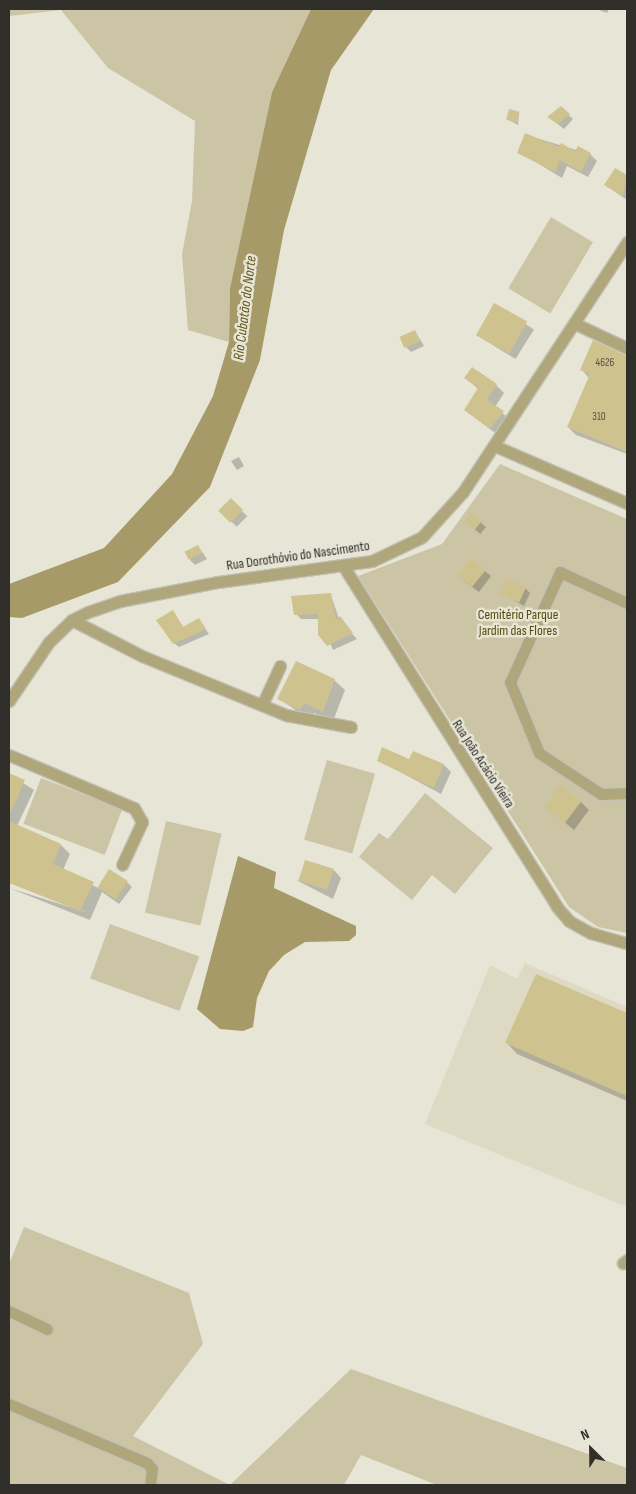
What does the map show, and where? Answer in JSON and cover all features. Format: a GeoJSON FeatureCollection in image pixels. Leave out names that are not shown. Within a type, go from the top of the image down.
{"type":"FeatureCollection","features":[{"type":"Feature","properties":{"kind":"street","name":"Rua Dorothóvio do Nascimento"},"geometry":{"type":"LineString","coordinates":[[9,701],[50,642],[72,620],[120,600],[218,582],[344,567],[386,557],[422,537],[453,506],[495,446],[576,324],[627,242]]}},
{"type":"Feature","properties":{"kind":"street"},"geometry":{"type":"LineString","coordinates":[[576,324],[627,348]]}},
{"type":"Feature","properties":{"kind":"street"},"geometry":{"type":"LineString","coordinates":[[495,446],[627,503]]}},
{"type":"Feature","properties":{"kind":"street","name":"Rua João Acácio Vieira"},"geometry":{"type":"LineString","coordinates":[[344,567],[557,907],[569,921],[591,933],[627,943]]}},
{"type":"Feature","properties":{"kind":"street"},"geometry":{"type":"LineString","coordinates":[[627,603],[560,572],[510,682],[538,753],[601,794],[627,793]]}},
{"type":"Feature","properties":{"kind":"street"},"geometry":{"type":"LineString","coordinates":[[72,620],[142,656],[262,706],[319,725],[351,728]]}},
{"type":"Feature","properties":{"kind":"street"},"geometry":{"type":"LineString","coordinates":[[262,706],[280,666]]}},
{"type":"Feature","properties":{"kind":"street"},"geometry":{"type":"LineString","coordinates":[[9,755],[134,808],[142,822],[122,865]]}},
{"type":"Feature","properties":{"kind":"street"},"geometry":{"type":"LineString","coordinates":[[9,1311],[47,1329]]}},
{"type":"Feature","properties":{"kind":"street"},"geometry":{"type":"LineString","coordinates":[[9,1404],[147,1463],[152,1469],[150,1485]]}},
{"type":"Feature","properties":{"kind":"shaded area"},"geometry":{"type":"Polygon","coordinates":[[[525,963],[627,1007],[627,1207],[425,1124],[490,965],[517,979],[525,963]]]}},
{"type":"Feature","properties":{"kind":"green space"},"geometry":{"type":"Polygon","coordinates":[[[9,9],[311,9],[272,92],[230,288],[229,342],[188,330],[182,254],[192,201],[195,121],[108,68],[61,10],[9,16],[9,9]]]}},
{"type":"Feature","properties":{"kind":"green space"},"geometry":{"type":"Polygon","coordinates":[[[551,217],[593,242],[550,313],[508,288],[551,217]]]}},
{"type":"Feature","properties":{"kind":"green space","name":"Cemitério Parque Jardim das Flores"},"geometry":{"type":"Polygon","coordinates":[[[500,464],[627,519],[627,933],[598,927],[569,907],[358,576],[442,544],[500,464]]]}},
{"type":"Feature","properties":{"kind":"green space"},"geometry":{"type":"Polygon","coordinates":[[[327,760],[375,774],[352,854],[304,840],[327,760]]]}},
{"type":"Feature","properties":{"kind":"green space"},"geometry":{"type":"Polygon","coordinates":[[[41,778],[122,809],[105,855],[23,824],[41,778]]]}},
{"type":"Feature","properties":{"kind":"green space"},"geometry":{"type":"Polygon","coordinates":[[[425,793],[493,848],[455,894],[432,875],[412,900],[359,857],[379,833],[388,839],[425,793]]]}},
{"type":"Feature","properties":{"kind":"green space"},"geometry":{"type":"Polygon","coordinates":[[[166,821],[222,834],[200,925],[145,913],[166,821]]]}},
{"type":"Feature","properties":{"kind":"green space"},"geometry":{"type":"Polygon","coordinates":[[[110,924],[199,956],[179,1011],[90,979],[110,924]]]}},
{"type":"Feature","properties":{"kind":"green space"},"geometry":{"type":"Polygon","coordinates":[[[24,1227],[189,1293],[203,1344],[133,1436],[230,1485],[9,1485],[9,1264],[24,1227]]]}},
{"type":"Feature","properties":{"kind":"green space"},"geometry":{"type":"Polygon","coordinates":[[[351,1369],[627,1468],[627,1485],[437,1485],[361,1455],[344,1485],[230,1485],[351,1369]]]}},
{"type":"Feature","properties":{"kind":"water","name":"Rio Cubatão do Norte"},"geometry":{"type":"Polygon","coordinates":[[[311,9],[374,9],[331,70],[284,230],[260,360],[210,487],[118,582],[22,618],[9,617],[9,584],[104,548],[172,474],[213,396],[229,342],[230,288],[272,92],[311,9]]]}},
{"type":"Feature","properties":{"kind":"water"},"geometry":{"type":"Polygon","coordinates":[[[238,856],[276,872],[274,888],[356,926],[356,935],[349,941],[305,942],[284,955],[269,971],[257,998],[253,1027],[243,1031],[220,1029],[197,1009],[238,856]]]}},
{"type":"Feature","properties":{"kind":"building"},"geometry":{"type":"Polygon","coordinates":[[[561,106],[570,114],[558,124],[547,117],[561,106]]]}},
{"type":"Feature","properties":{"kind":"building"},"geometry":{"type":"Polygon","coordinates":[[[509,109],[520,112],[517,122],[506,120],[509,109]]]}},
{"type":"Feature","properties":{"kind":"building"},"geometry":{"type":"Polygon","coordinates":[[[525,133],[559,147],[561,143],[575,151],[578,146],[591,153],[581,172],[560,160],[555,172],[517,153],[525,133]]]}},
{"type":"Feature","properties":{"kind":"building"},"geometry":{"type":"Polygon","coordinates":[[[615,168],[627,175],[623,196],[604,185],[615,168]]]}},
{"type":"Feature","properties":{"kind":"building"},"geometry":{"type":"Polygon","coordinates":[[[494,303],[527,321],[509,354],[476,335],[494,303]]]}},
{"type":"Feature","properties":{"kind":"building"},"geometry":{"type":"Polygon","coordinates":[[[415,330],[420,341],[404,348],[399,337],[415,330]]]}},
{"type":"Feature","properties":{"kind":"building"},"geometry":{"type":"Polygon","coordinates":[[[593,340],[627,356],[627,452],[567,427],[590,374],[580,370],[593,340]]]}},
{"type":"Feature","properties":{"kind":"building"},"geometry":{"type":"Polygon","coordinates":[[[472,367],[497,384],[487,400],[504,411],[490,429],[464,410],[478,388],[464,378],[472,367]]]}},
{"type":"Feature","properties":{"kind":"building"},"geometry":{"type":"Polygon","coordinates":[[[231,498],[243,510],[230,523],[218,511],[231,498]]]}},
{"type":"Feature","properties":{"kind":"building"},"geometry":{"type":"Polygon","coordinates":[[[471,512],[482,521],[474,530],[463,521],[471,512]]]}},
{"type":"Feature","properties":{"kind":"building"},"geometry":{"type":"Polygon","coordinates":[[[198,545],[202,553],[189,560],[185,552],[198,545]]]}},
{"type":"Feature","properties":{"kind":"building"},"geometry":{"type":"Polygon","coordinates":[[[471,558],[486,570],[472,587],[457,575],[471,558]]]}},
{"type":"Feature","properties":{"kind":"building"},"geometry":{"type":"Polygon","coordinates":[[[506,578],[526,587],[519,602],[499,594],[506,578]]]}},
{"type":"Feature","properties":{"kind":"building"},"geometry":{"type":"Polygon","coordinates":[[[331,593],[336,620],[340,616],[353,633],[327,646],[318,635],[318,614],[294,615],[291,596],[331,593]]]}},
{"type":"Feature","properties":{"kind":"building"},"geometry":{"type":"Polygon","coordinates":[[[173,610],[183,627],[199,618],[206,629],[173,644],[156,620],[173,610]]]}},
{"type":"Feature","properties":{"kind":"building"},"geometry":{"type":"Polygon","coordinates":[[[296,661],[335,679],[323,712],[304,703],[300,710],[277,699],[296,661]]]}},
{"type":"Feature","properties":{"kind":"building"},"geometry":{"type":"Polygon","coordinates":[[[382,747],[409,759],[413,751],[444,764],[434,788],[377,761],[382,747]]]}},
{"type":"Feature","properties":{"kind":"building"},"geometry":{"type":"Polygon","coordinates":[[[9,773],[25,780],[9,816],[9,773]]]}},
{"type":"Feature","properties":{"kind":"building"},"geometry":{"type":"Polygon","coordinates":[[[561,785],[582,801],[565,823],[544,807],[561,785]]]}},
{"type":"Feature","properties":{"kind":"building"},"geometry":{"type":"Polygon","coordinates":[[[9,821],[61,844],[53,864],[94,882],[80,911],[9,883],[9,821]]]}},
{"type":"Feature","properties":{"kind":"building"},"geometry":{"type":"Polygon","coordinates":[[[305,860],[334,869],[327,890],[299,881],[305,860]]]}},
{"type":"Feature","properties":{"kind":"building"},"geometry":{"type":"Polygon","coordinates":[[[109,869],[128,881],[116,899],[97,888],[109,869]]]}},
{"type":"Feature","properties":{"kind":"building"},"geometry":{"type":"Polygon","coordinates":[[[536,974],[627,1013],[627,1096],[505,1043],[536,974]]]}}]}
